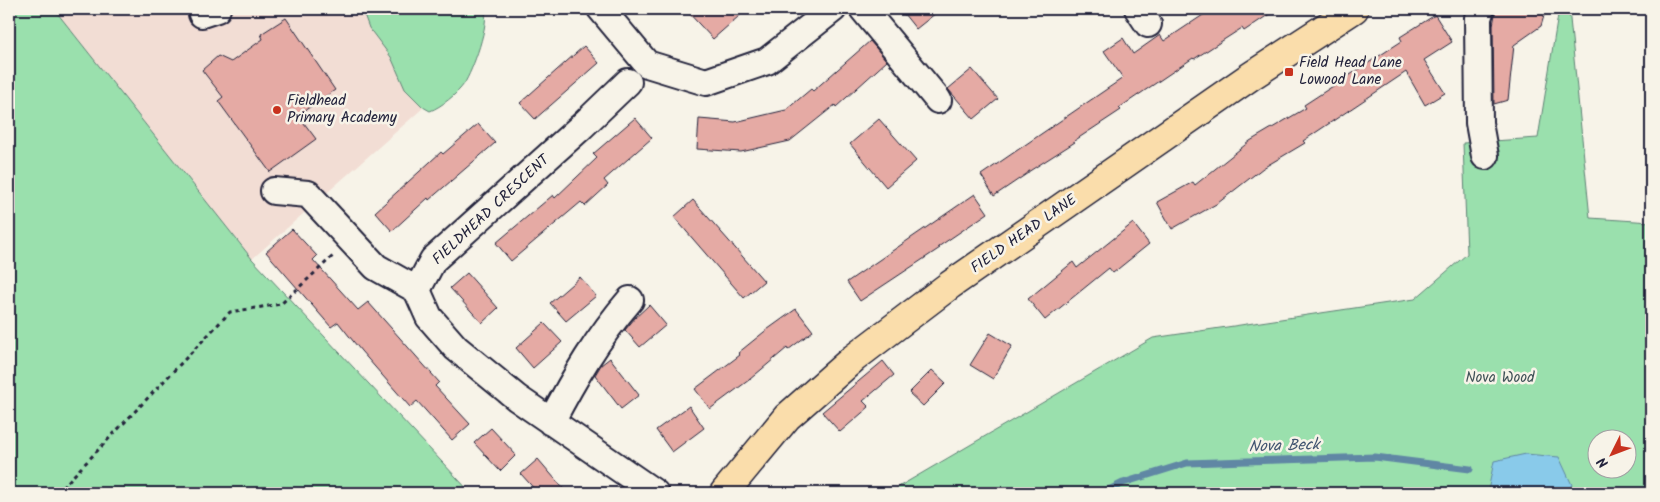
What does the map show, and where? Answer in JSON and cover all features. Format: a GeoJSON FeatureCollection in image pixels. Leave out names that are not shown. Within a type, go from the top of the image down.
{"type":"FeatureCollection","features":[{"type":"Feature","properties":{"kind":"main road","name":"FIELD HEAD LANE"},"geometry":{"type":"LineString","coordinates":[[724,493],[787,416],[854,358],[950,285],[1251,76],[1354,9]]}},
{"type":"Feature","properties":{"kind":"street"},"geometry":{"type":"LineString","coordinates":[[601,9],[646,64],[706,82],[767,61],[833,9]]}},
{"type":"Feature","properties":{"kind":"street"},"geometry":{"type":"LineString","coordinates":[[862,9],[938,100]]}},
{"type":"Feature","properties":{"kind":"street"},"geometry":{"type":"LineString","coordinates":[[1481,9],[1478,18],[1479,123],[1484,156]]}},
{"type":"Feature","properties":{"kind":"street","name":"FIELDHEAD CRESCENT"},"geometry":{"type":"LineString","coordinates":[[417,290],[433,260],[574,134],[628,82]]}},
{"type":"Feature","properties":{"kind":"street"},"geometry":{"type":"LineString","coordinates":[[274,190],[308,194],[376,267],[417,290],[429,317],[456,348],[517,398],[655,493]]}},
{"type":"Feature","properties":{"kind":"street"},"geometry":{"type":"LineString","coordinates":[[551,422],[582,365],[611,322],[630,300]]}},
{"type":"Feature","properties":{"kind":"path"},"geometry":{"type":"LineString","coordinates":[[58,493],[230,312],[281,304],[350,240]]}},
{"type":"Feature","properties":{"kind":"shaded area","name":"Fieldhead Primary Academy"},"geometry":{"type":"Polygon","coordinates":[[[54,9],[397,9],[449,85],[252,259],[54,9]]]}},
{"type":"Feature","properties":{"kind":"green space"},"geometry":{"type":"Polygon","coordinates":[[[9,9],[54,9],[252,259],[471,493],[9,493],[9,9]]]}},
{"type":"Feature","properties":{"kind":"green space"},"geometry":{"type":"Polygon","coordinates":[[[362,9],[484,9],[485,24],[483,35],[476,58],[464,84],[449,100],[434,109],[430,111],[423,107],[405,89],[391,57],[369,28],[362,9]]]}},
{"type":"Feature","properties":{"kind":"green space","name":"Nova Wood"},"geometry":{"type":"Polygon","coordinates":[[[1559,9],[1569,9],[1590,218],[1651,222],[1651,493],[893,493],[900,486],[1153,338],[1415,299],[1467,254],[1463,143],[1538,138],[1559,9]]]}},
{"type":"Feature","properties":{"kind":"water"},"geometry":{"type":"Polygon","coordinates":[[[1526,454],[1559,457],[1572,485],[1564,493],[1495,493],[1488,491],[1494,461],[1526,454]]]}},
{"type":"Feature","properties":{"kind":"building"},"geometry":{"type":"Polygon","coordinates":[[[685,9],[747,9],[713,39],[685,9]]]}},
{"type":"Feature","properties":{"kind":"building"},"geometry":{"type":"Polygon","coordinates":[[[900,9],[941,9],[916,29],[900,9]]]}},
{"type":"Feature","properties":{"kind":"building"},"geometry":{"type":"Polygon","coordinates":[[[1212,9],[1277,9],[1244,31],[1242,28],[1193,58],[1119,108],[1121,110],[1075,142],[994,196],[981,175],[1123,78],[1104,51],[1123,38],[1133,54],[1160,35],[1164,41],[1212,9]]]}},
{"type":"Feature","properties":{"kind":"building"},"geometry":{"type":"Polygon","coordinates":[[[1496,9],[1546,9],[1541,26],[1514,45],[1508,100],[1494,104],[1493,25],[1496,9]]]}},
{"type":"Feature","properties":{"kind":"building"},"geometry":{"type":"Polygon","coordinates":[[[1435,15],[1452,42],[1424,60],[1445,93],[1425,105],[1406,72],[1303,141],[1305,143],[1263,168],[1218,203],[1172,229],[1157,202],[1193,182],[1195,185],[1250,141],[1306,108],[1304,105],[1402,41],[1400,37],[1435,15]]]}},
{"type":"Feature","properties":{"kind":"building"},"geometry":{"type":"Polygon","coordinates":[[[286,18],[335,90],[298,115],[316,139],[270,172],[218,101],[223,97],[202,70],[218,56],[231,62],[263,39],[261,34],[286,18]]]}},
{"type":"Feature","properties":{"kind":"building"},"geometry":{"type":"Polygon","coordinates":[[[870,41],[887,61],[836,107],[835,105],[790,141],[741,152],[697,149],[699,119],[735,122],[786,110],[811,89],[813,91],[870,41]]]}},
{"type":"Feature","properties":{"kind":"building"},"geometry":{"type":"Polygon","coordinates":[[[584,46],[599,63],[535,119],[520,103],[584,46]]]}},
{"type":"Feature","properties":{"kind":"building"},"geometry":{"type":"Polygon","coordinates":[[[972,69],[998,99],[974,119],[948,89],[972,69]]]}},
{"type":"Feature","properties":{"kind":"building"},"geometry":{"type":"Polygon","coordinates":[[[635,118],[652,138],[604,180],[608,185],[585,206],[581,202],[511,261],[496,243],[553,195],[555,198],[597,158],[593,154],[635,118]]]}},
{"type":"Feature","properties":{"kind":"building"},"geometry":{"type":"Polygon","coordinates":[[[879,119],[916,161],[886,187],[850,144],[879,119]]]}},
{"type":"Feature","properties":{"kind":"building"},"geometry":{"type":"Polygon","coordinates":[[[478,124],[495,143],[429,200],[428,198],[392,231],[375,212],[441,152],[443,154],[478,124]]]}},
{"type":"Feature","properties":{"kind":"building"},"geometry":{"type":"Polygon","coordinates":[[[975,194],[988,213],[938,247],[940,248],[860,301],[847,282],[975,194]]]}},
{"type":"Feature","properties":{"kind":"building"},"geometry":{"type":"Polygon","coordinates":[[[693,200],[764,281],[744,298],[674,217],[693,200]]]}},
{"type":"Feature","properties":{"kind":"building"},"geometry":{"type":"Polygon","coordinates":[[[1133,223],[1149,244],[1113,273],[1109,268],[1045,320],[1028,299],[1073,262],[1077,268],[1133,223]]]}},
{"type":"Feature","properties":{"kind":"building"},"geometry":{"type":"Polygon","coordinates":[[[292,229],[317,256],[313,260],[358,310],[368,302],[439,382],[435,386],[470,424],[452,440],[417,401],[410,407],[338,322],[331,327],[266,252],[292,229]]]}},
{"type":"Feature","properties":{"kind":"building"},"geometry":{"type":"Polygon","coordinates":[[[467,273],[498,308],[482,323],[450,288],[467,273]]]}},
{"type":"Feature","properties":{"kind":"building"},"geometry":{"type":"Polygon","coordinates":[[[580,277],[596,296],[566,321],[550,303],[580,277]]]}},
{"type":"Feature","properties":{"kind":"building"},"geometry":{"type":"Polygon","coordinates":[[[649,305],[666,325],[640,347],[625,330],[649,305]]]}},
{"type":"Feature","properties":{"kind":"building"},"geometry":{"type":"Polygon","coordinates":[[[796,309],[813,331],[788,350],[787,348],[710,409],[695,389],[740,355],[738,353],[764,332],[796,309]]]}},
{"type":"Feature","properties":{"kind":"building"},"geometry":{"type":"Polygon","coordinates":[[[544,323],[562,342],[533,368],[516,348],[544,323]]]}},
{"type":"Feature","properties":{"kind":"building"},"geometry":{"type":"Polygon","coordinates":[[[990,333],[1012,346],[993,379],[970,365],[990,333]]]}},
{"type":"Feature","properties":{"kind":"building"},"geometry":{"type":"Polygon","coordinates":[[[610,358],[639,395],[621,409],[595,375],[601,365],[610,358]]]}},
{"type":"Feature","properties":{"kind":"building"},"geometry":{"type":"Polygon","coordinates":[[[883,361],[894,375],[863,401],[869,407],[840,432],[822,412],[883,361]]]}},
{"type":"Feature","properties":{"kind":"building"},"geometry":{"type":"Polygon","coordinates":[[[932,370],[946,383],[923,406],[909,393],[932,370]]]}},
{"type":"Feature","properties":{"kind":"building"},"geometry":{"type":"Polygon","coordinates":[[[689,406],[704,428],[672,452],[656,430],[689,406]]]}},
{"type":"Feature","properties":{"kind":"building"},"geometry":{"type":"Polygon","coordinates":[[[491,428],[516,455],[500,471],[474,443],[491,428]]]}},
{"type":"Feature","properties":{"kind":"building"},"geometry":{"type":"Polygon","coordinates":[[[538,459],[567,493],[538,493],[521,474],[538,459]]]}},
{"type":"Feature","properties":{"kind":"waterway","name":"Nova Beck"},"geometry":{"type":"LineString","coordinates":[[1103,493],[1123,483],[1187,463],[1375,457],[1470,469]]}},
{"type":"Feature","properties":{"kind":"place","name":"Field Head Lane Lowood Lane"},"geometry":{"type":"Point","coordinates":[1289,72]}},
{"type":"Feature","properties":{"kind":"place","name":"Fieldhead Primary Academy"},"geometry":{"type":"Point","coordinates":[277,110]}}]}
